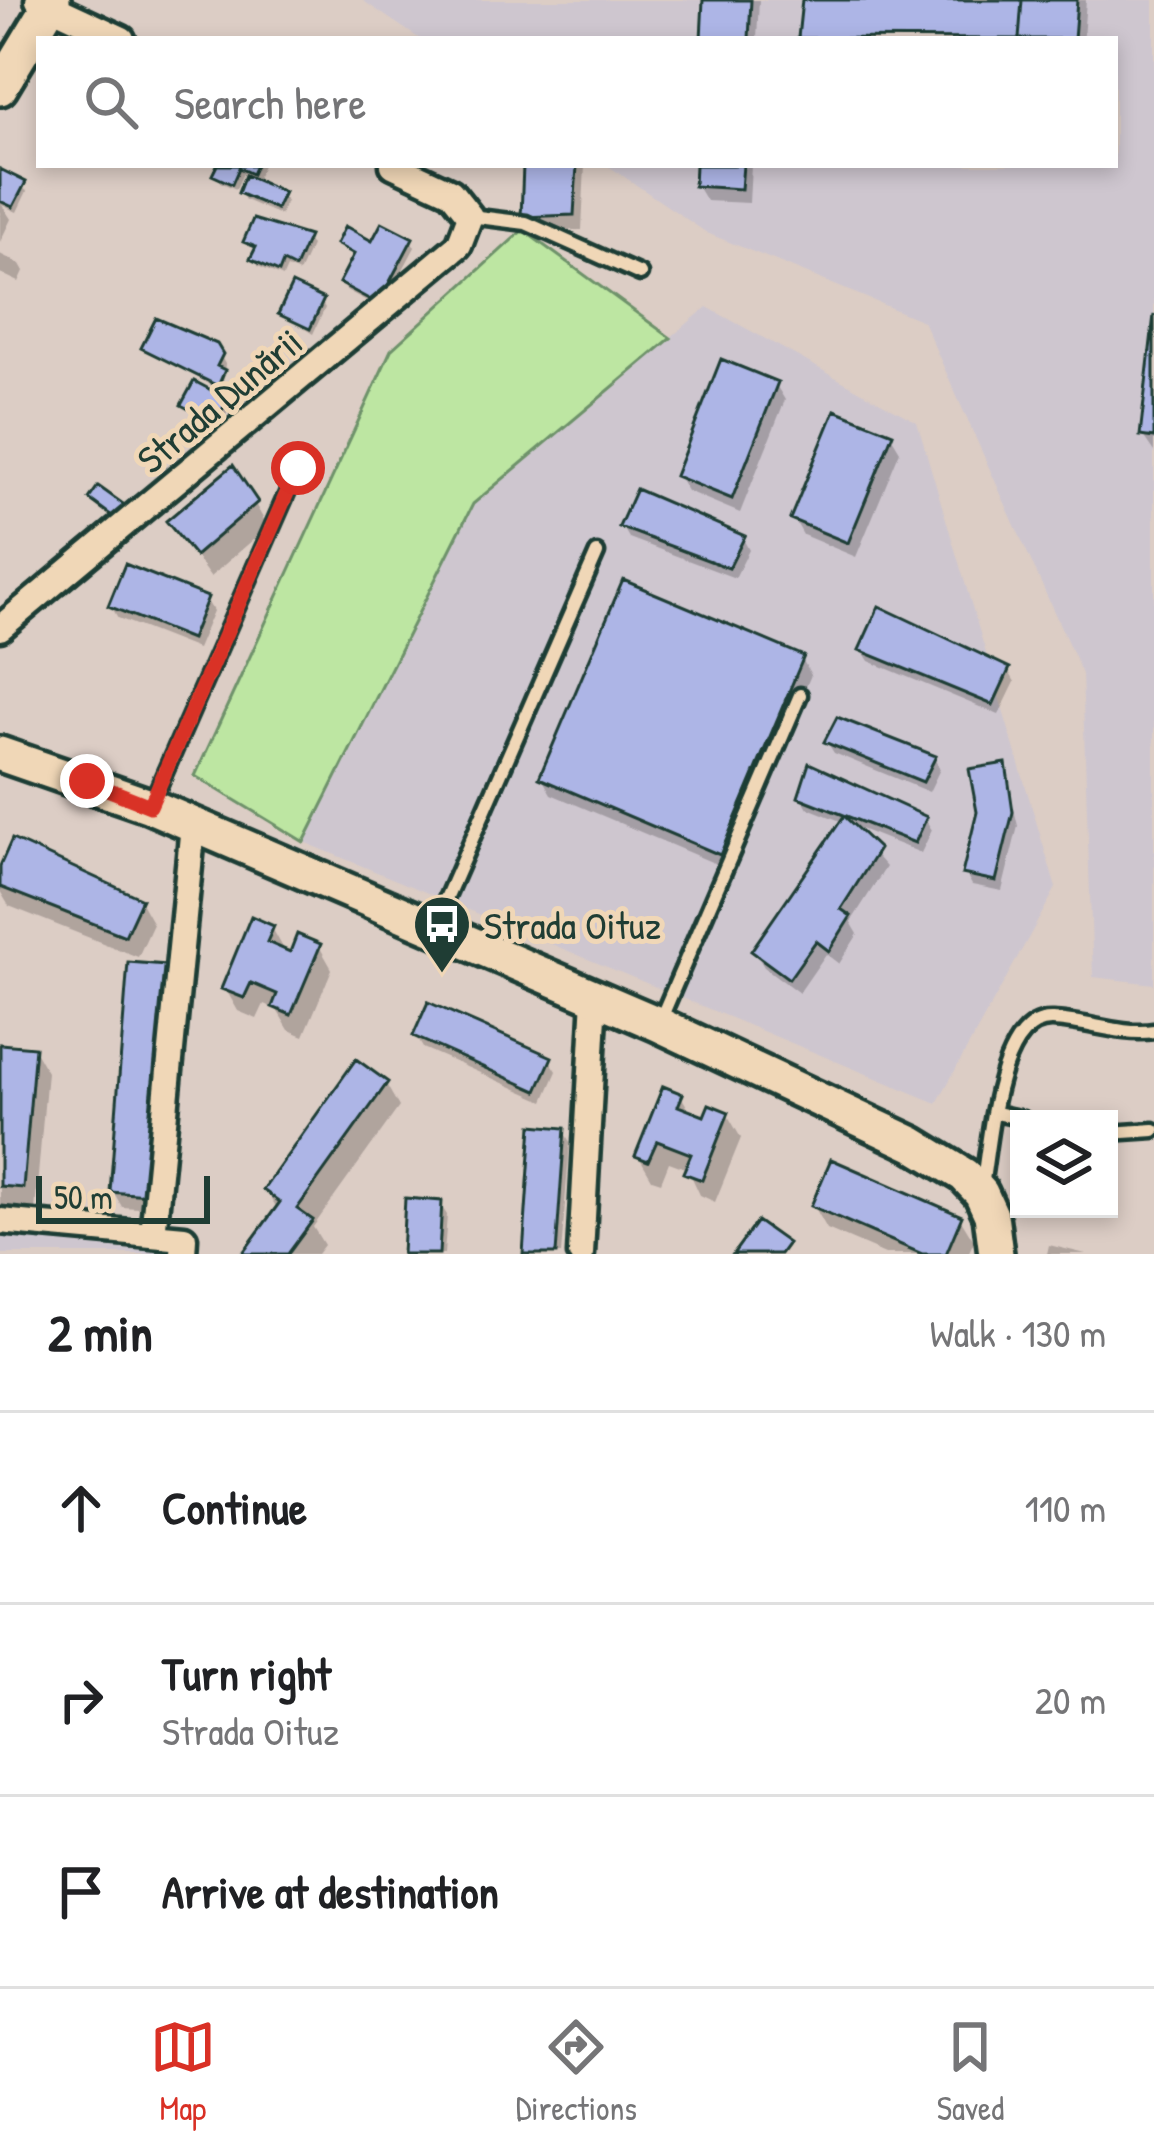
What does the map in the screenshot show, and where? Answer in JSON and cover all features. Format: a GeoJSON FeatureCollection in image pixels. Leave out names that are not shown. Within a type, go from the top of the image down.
{"type":"FeatureCollection","features":[{"type":"Feature","properties":{"kind":"street"},"geometry":{"type":"LineString","coordinates":[[0,88],[47,2],[116,36]]}},
{"type":"Feature","properties":{"kind":"street"},"geometry":{"type":"LineString","coordinates":[[399,168],[451,192],[470,216]]}},
{"type":"Feature","properties":{"kind":"street","name":"Strada Dunării"},"geometry":{"type":"LineString","coordinates":[[0,628],[447,258],[459,245],[470,216]]}},
{"type":"Feature","properties":{"kind":"street"},"geometry":{"type":"LineString","coordinates":[[0,754],[150,806],[658,1024],[927,1151],[981,1193],[991,1215],[996,1254]]}},
{"type":"Feature","properties":{"kind":"street"},"geometry":{"type":"LineString","coordinates":[[153,1234],[193,825]]}},
{"type":"Feature","properties":{"kind":"street"},"geometry":{"type":"LineString","coordinates":[[581,1254],[595,997]]}},
{"type":"Feature","properties":{"kind":"street"},"geometry":{"type":"LineString","coordinates":[[0,1221],[184,1238],[183,1254]]}},
{"type":"Feature","properties":{"kind":"lane"},"geometry":{"type":"LineString","coordinates":[[470,216],[526,223],[640,274]]}},
{"type":"Feature","properties":{"kind":"lane"},"geometry":{"type":"LineString","coordinates":[[150,806],[298,468]]}},
{"type":"Feature","properties":{"kind":"lane"},"geometry":{"type":"LineString","coordinates":[[433,928],[597,553]]}},
{"type":"Feature","properties":{"kind":"lane"},"geometry":{"type":"LineString","coordinates":[[658,1024],[800,695]]}},
{"type":"Feature","properties":{"kind":"lane"},"geometry":{"type":"LineString","coordinates":[[981,1193],[1008,1052],[1020,1030],[1047,1019],[1154,1031]]}},
{"type":"Feature","properties":{"kind":"lane"},"geometry":{"type":"LineString","coordinates":[[996,1113],[1010,1116]]}},
{"type":"Feature","properties":{"kind":"lane"},"geometry":{"type":"LineString","coordinates":[[1118,1132],[1154,1130]]}},
{"type":"Feature","properties":{"kind":"shaded area"},"geometry":{"type":"Polygon","coordinates":[[[362,0],[1154,0],[1154,984],[1093,977],[1082,674],[923,321],[707,233],[611,168],[1118,168],[1118,36],[416,36],[362,0]]]}},
{"type":"Feature","properties":{"kind":"shaded area"},"geometry":{"type":"Polygon","coordinates":[[[707,307],[917,422],[1056,888],[937,1103],[304,842],[473,504],[707,307]]]}},
{"type":"Feature","properties":{"kind":"shaded area"},"geometry":{"type":"Polygon","coordinates":[[[0,1229],[177,1246],[176,1254],[0,1254],[0,1229]]]}},
{"type":"Feature","properties":{"kind":"green space"},"geometry":{"type":"Polygon","coordinates":[[[523,230],[671,338],[473,504],[304,842],[195,776],[391,350],[523,230]]]}},
{"type":"Feature","properties":{"kind":"building"},"geometry":{"type":"Polygon","coordinates":[[[703,0],[751,0],[749,36],[701,36],[703,0]]]}},
{"type":"Feature","properties":{"kind":"building"},"geometry":{"type":"Polygon","coordinates":[[[802,0],[1022,0],[1019,36],[798,36],[802,0]]]}},
{"type":"Feature","properties":{"kind":"building"},"geometry":{"type":"Polygon","coordinates":[[[1022,0],[1077,0],[1074,36],[1019,36],[1022,0]]]}},
{"type":"Feature","properties":{"kind":"building"},"geometry":{"type":"Polygon","coordinates":[[[216,168],[239,168],[232,184],[212,175],[216,168]]]}},
{"type":"Feature","properties":{"kind":"building"},"geometry":{"type":"Polygon","coordinates":[[[523,168],[577,168],[574,215],[521,217],[523,168]]]}},
{"type":"Feature","properties":{"kind":"building"},"geometry":{"type":"Polygon","coordinates":[[[695,168],[743,168],[741,189],[694,186],[695,168]]]}},
{"type":"Feature","properties":{"kind":"building"},"geometry":{"type":"Polygon","coordinates":[[[0,169],[26,182],[13,207],[0,201],[0,169]]]}},
{"type":"Feature","properties":{"kind":"building"},"geometry":{"type":"Polygon","coordinates":[[[245,175],[284,192],[276,209],[238,193],[245,175]]]}},
{"type":"Feature","properties":{"kind":"building"},"geometry":{"type":"Polygon","coordinates":[[[253,219],[309,236],[295,268],[283,262],[279,272],[250,259],[256,247],[243,242],[253,219]]]}},
{"type":"Feature","properties":{"kind":"building"},"geometry":{"type":"Polygon","coordinates":[[[382,222],[413,238],[378,304],[339,283],[354,254],[336,244],[345,226],[372,241],[382,222]]]}},
{"type":"Feature","properties":{"kind":"building"},"geometry":{"type":"Polygon","coordinates":[[[292,284],[324,299],[310,329],[278,314],[292,284]]]}},
{"type":"Feature","properties":{"kind":"building"},"geometry":{"type":"Polygon","coordinates":[[[1154,315],[1154,438],[1140,436],[1154,315]]]}},
{"type":"Feature","properties":{"kind":"building"},"geometry":{"type":"Polygon","coordinates":[[[156,318],[217,344],[223,354],[217,366],[225,370],[218,386],[141,348],[156,318]]]}},
{"type":"Feature","properties":{"kind":"building"},"geometry":{"type":"Polygon","coordinates":[[[721,359],[778,382],[732,499],[675,476],[721,359]]]}},
{"type":"Feature","properties":{"kind":"building"},"geometry":{"type":"Polygon","coordinates":[[[194,381],[228,399],[215,423],[181,405],[194,381]]]}},
{"type":"Feature","properties":{"kind":"building"},"geometry":{"type":"Polygon","coordinates":[[[835,410],[893,433],[848,543],[790,519],[835,410]]]}},
{"type":"Feature","properties":{"kind":"building"},"geometry":{"type":"Polygon","coordinates":[[[233,465],[258,502],[195,556],[166,521],[233,465]]]}},
{"type":"Feature","properties":{"kind":"building"},"geometry":{"type":"Polygon","coordinates":[[[98,486],[126,506],[116,519],[89,499],[98,486]]]}},
{"type":"Feature","properties":{"kind":"building"},"geometry":{"type":"Polygon","coordinates":[[[636,489],[745,536],[729,568],[619,527],[636,489]]]}},
{"type":"Feature","properties":{"kind":"building"},"geometry":{"type":"Polygon","coordinates":[[[125,564],[208,597],[191,639],[108,606],[125,564]]]}},
{"type":"Feature","properties":{"kind":"building"},"geometry":{"type":"Polygon","coordinates":[[[623,580],[804,656],[720,855],[539,778],[623,580]]]}},
{"type":"Feature","properties":{"kind":"building"},"geometry":{"type":"Polygon","coordinates":[[[879,606],[1010,668],[993,705],[859,650],[879,606]]]}},
{"type":"Feature","properties":{"kind":"building"},"geometry":{"type":"Polygon","coordinates":[[[837,717],[936,756],[923,782],[824,742],[837,717]]]}},
{"type":"Feature","properties":{"kind":"building"},"geometry":{"type":"Polygon","coordinates":[[[809,763],[927,817],[915,843],[798,797],[809,763]]]}},
{"type":"Feature","properties":{"kind":"building"},"geometry":{"type":"Polygon","coordinates":[[[1006,763],[1013,812],[996,881],[962,874],[977,812],[969,769],[1006,763]]]}},
{"type":"Feature","properties":{"kind":"building"},"geometry":{"type":"Polygon","coordinates":[[[844,816],[879,849],[841,909],[851,916],[829,951],[816,941],[789,979],[751,951],[844,816]]]}},
{"type":"Feature","properties":{"kind":"building"},"geometry":{"type":"Polygon","coordinates":[[[12,839],[142,899],[125,936],[0,887],[0,866],[12,839]]]}},
{"type":"Feature","properties":{"kind":"building"},"geometry":{"type":"Polygon","coordinates":[[[251,916],[274,926],[267,942],[290,952],[297,934],[321,944],[291,1015],[272,1007],[277,994],[251,983],[244,998],[221,989],[251,916]]]}},
{"type":"Feature","properties":{"kind":"building"},"geometry":{"type":"Polygon","coordinates":[[[128,962],[166,965],[148,1195],[110,1192],[128,962]]]}},
{"type":"Feature","properties":{"kind":"building"},"geometry":{"type":"Polygon","coordinates":[[[428,1002],[552,1057],[537,1091],[413,1036],[428,1002]]]}},
{"type":"Feature","properties":{"kind":"building"},"geometry":{"type":"Polygon","coordinates":[[[0,1044],[35,1047],[23,1188],[0,1186],[0,1044]]]}},
{"type":"Feature","properties":{"kind":"building"},"geometry":{"type":"Polygon","coordinates":[[[356,1059],[388,1082],[297,1209],[313,1220],[288,1254],[242,1254],[280,1202],[263,1190],[356,1059]]]}},
{"type":"Feature","properties":{"kind":"building"},"geometry":{"type":"Polygon","coordinates":[[[663,1086],[683,1094],[678,1106],[704,1116],[709,1104],[729,1112],[702,1180],[683,1173],[691,1154],[657,1141],[648,1161],[635,1156],[663,1086]]]}},
{"type":"Feature","properties":{"kind":"building"},"geometry":{"type":"Polygon","coordinates":[[[532,1125],[565,1128],[556,1254],[523,1254],[532,1125]]]}},
{"type":"Feature","properties":{"kind":"building"},"geometry":{"type":"Polygon","coordinates":[[[831,1159],[962,1216],[946,1254],[922,1254],[811,1206],[831,1159]]]}},
{"type":"Feature","properties":{"kind":"building"},"geometry":{"type":"Polygon","coordinates":[[[405,1198],[442,1201],[439,1254],[402,1254],[405,1198]]]}},
{"type":"Feature","properties":{"kind":"building"},"geometry":{"type":"Polygon","coordinates":[[[757,1221],[788,1243],[780,1254],[733,1254],[757,1221]]]}},
{"type":"Feature","properties":{"kind":"place","name":"Strada Oituz"},"geometry":{"type":"Point","coordinates":[442,975]}},
{"type":"Feature","properties":{"kind":"route"},"geometry":{"type":"LineString","coordinates":[[87,781],[150,806],[298,468]]}}]}
